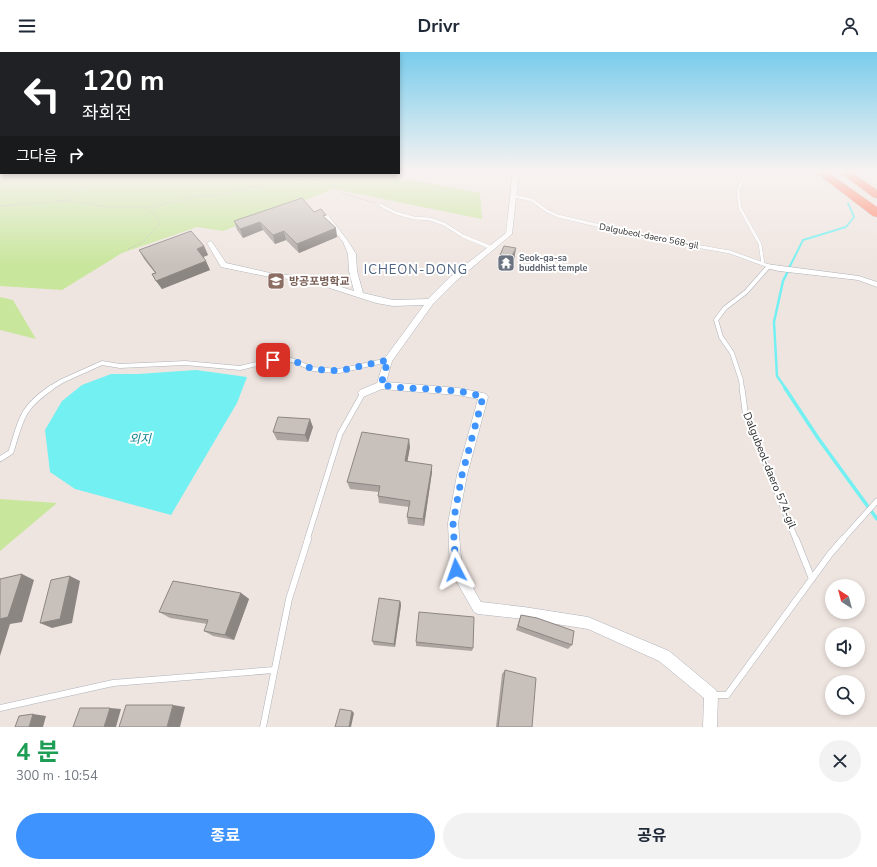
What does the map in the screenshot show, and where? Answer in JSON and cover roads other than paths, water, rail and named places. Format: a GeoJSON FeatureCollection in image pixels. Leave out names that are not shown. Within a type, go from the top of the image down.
{"type":"FeatureCollection","features":[{"type":"Feature","properties":{"kind":"highway"},"geometry":{"type":"LineString","coordinates":[[863,202],[877,213]]}},
{"type":"Feature","properties":{"kind":"street"},"geometry":{"type":"LineString","coordinates":[[381,385],[388,360],[430,302],[453,279],[509,234],[513,202]]}},
{"type":"Feature","properties":{"kind":"street"},"geometry":{"type":"LineString","coordinates":[[861,202],[877,216]]}},
{"type":"Feature","properties":{"kind":"street"},"geometry":{"type":"LineString","coordinates":[[326,216],[346,242],[352,254],[353,271],[359,294]]}},
{"type":"Feature","properties":{"kind":"street"},"geometry":{"type":"LineString","coordinates":[[210,243],[224,265],[270,275],[310,279],[376,300],[393,303],[430,302]]}},
{"type":"Feature","properties":{"kind":"street"},"geometry":{"type":"LineString","coordinates":[[766,265],[859,278],[877,285]]}},
{"type":"Feature","properties":{"kind":"street"},"geometry":{"type":"LineString","coordinates":[[364,393],[381,385],[401,389],[468,392],[483,397],[462,475],[453,523],[456,570],[478,608],[524,613],[588,623],[664,656],[711,695],[710,727]]}},
{"type":"Feature","properties":{"kind":"lane","name":"Dalgubeol-daero 568-gil"},"geometry":{"type":"LineString","coordinates":[[535,202],[547,211],[558,216],[656,239],[730,252],[766,265]]}},
{"type":"Feature","properties":{"kind":"lane"},"geometry":{"type":"LineString","coordinates":[[739,202],[740,208],[760,244],[766,265]]}},
{"type":"Feature","properties":{"kind":"lane"},"geometry":{"type":"LineString","coordinates":[[380,204],[396,213],[414,218],[430,219],[463,236],[492,248]]}},
{"type":"Feature","properties":{"kind":"lane","name":"Dalgubeol-daero 574-gil"},"geometry":{"type":"LineString","coordinates":[[766,265],[746,291],[719,314],[716,320],[721,337],[732,353],[741,380],[745,411],[812,579]]}},
{"type":"Feature","properties":{"kind":"lane"},"geometry":{"type":"LineString","coordinates":[[0,459],[11,452],[23,414],[36,398],[62,381],[102,364],[120,366],[185,363],[240,368],[273,360],[292,360],[313,369],[339,371],[388,360]]}},
{"type":"Feature","properties":{"kind":"lane"},"geometry":{"type":"LineString","coordinates":[[263,727],[290,599],[340,434],[364,393]]}},
{"type":"Feature","properties":{"kind":"lane"},"geometry":{"type":"LineString","coordinates":[[711,695],[727,695],[830,554],[877,501]]}},
{"type":"Feature","properties":{"kind":"lane"},"geometry":{"type":"LineString","coordinates":[[0,708],[113,683],[274,670]]}},
{"type":"Feature","properties":{"kind":"water","name":"외지"},"geometry":{"type":"Polygon","coordinates":[[[196,370],[247,377],[237,403],[171,515],[75,489],[50,472],[45,430],[62,401],[82,385],[111,374],[138,374],[196,370]]]}},
{"type":"Feature","properties":{"kind":"waterway"},"geometry":{"type":"LineString","coordinates":[[789,268],[803,240],[846,227],[854,217],[848,203]]}},
{"type":"Feature","properties":{"kind":"waterway"},"geometry":{"type":"LineString","coordinates":[[786,389],[777,376],[774,322],[783,281],[790,267]]}},
{"type":"Feature","properties":{"kind":"waterway"},"geometry":{"type":"LineString","coordinates":[[785,388],[818,438],[877,519]]}},
{"type":"Feature","properties":{"kind":"place","name":"Seok-ga-sa buddhist temple"},"geometry":{"type":"Point","coordinates":[506,263]}},
{"type":"Feature","properties":{"kind":"place","name":"방공포병학교"},"geometry":{"type":"Point","coordinates":[276,281]}},
{"type":"Feature","properties":{"kind":"district","name":"ICHEON-DONG"},"geometry":{"type":"Point","coordinates":[416,269]}}]}
